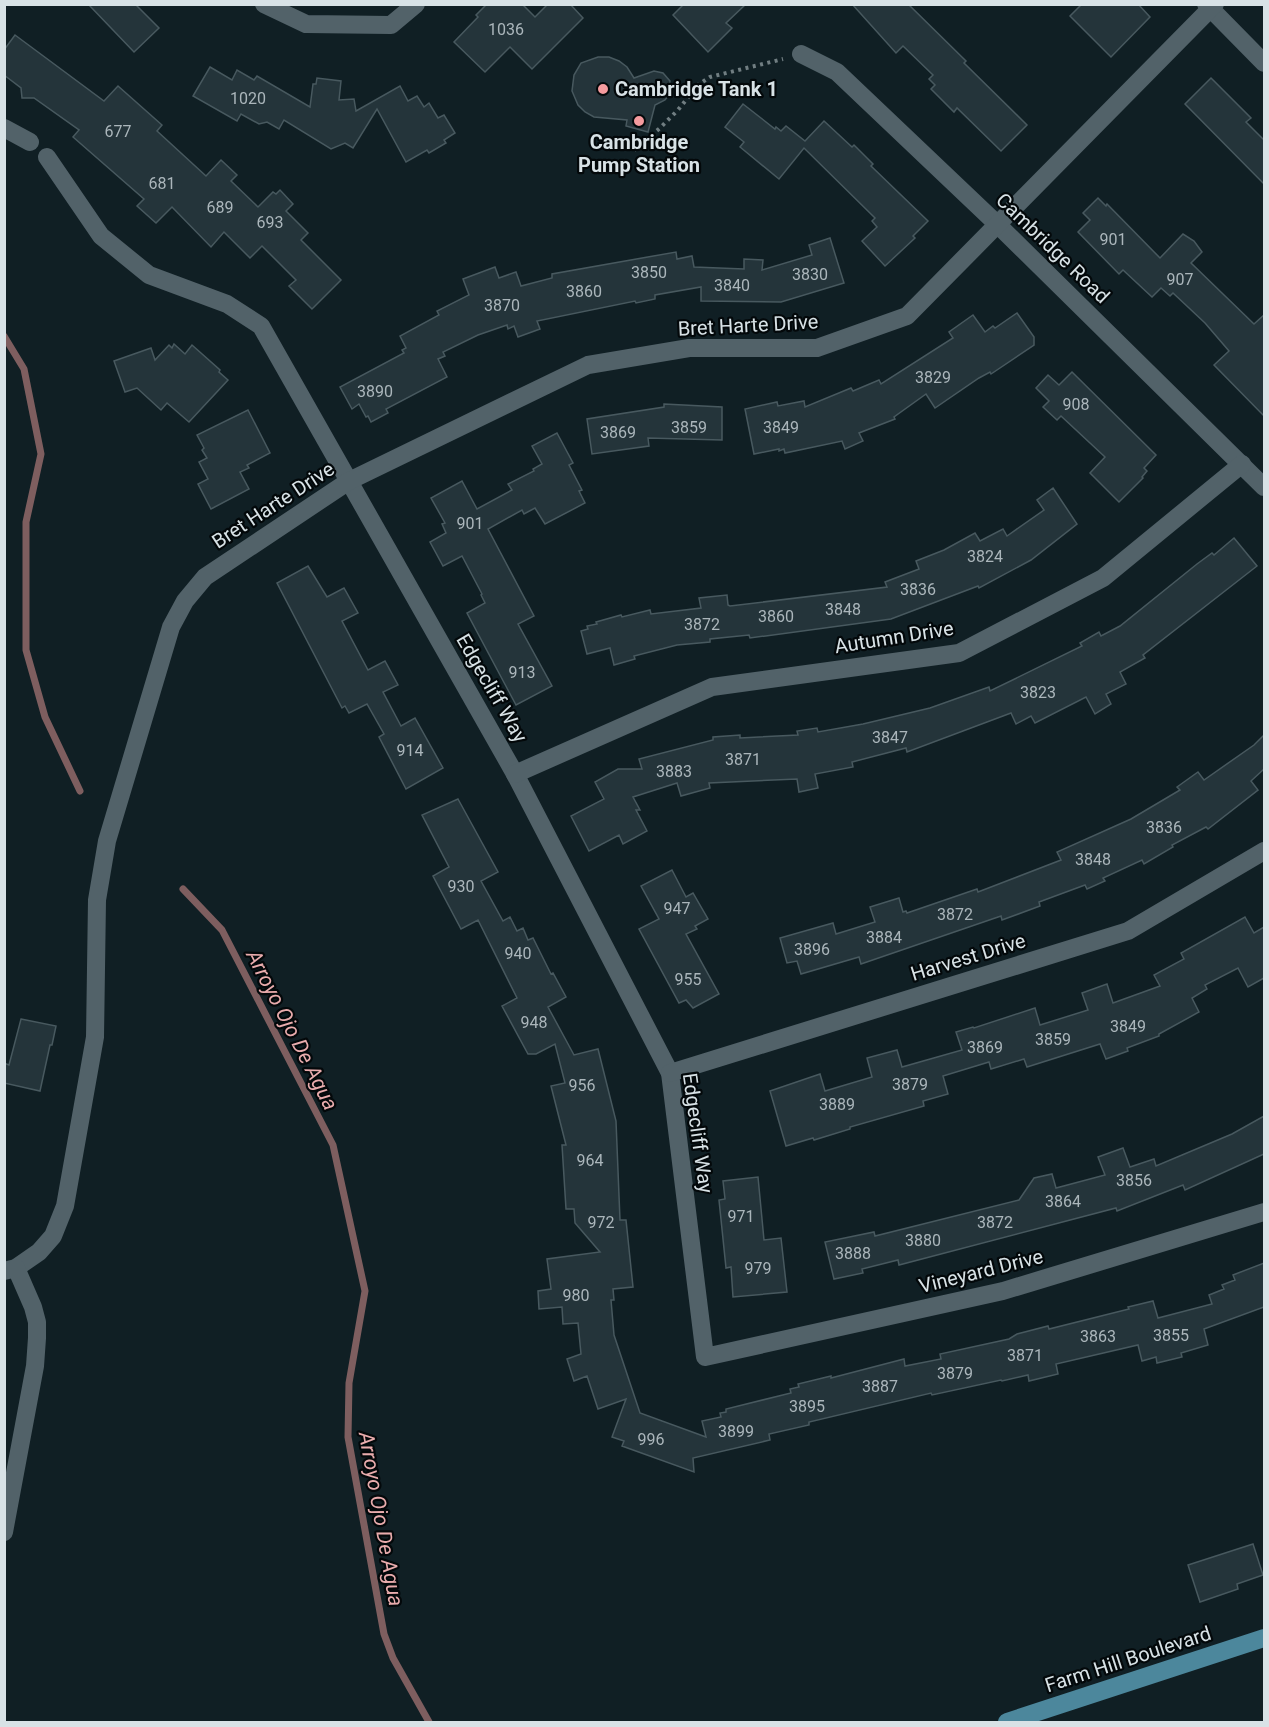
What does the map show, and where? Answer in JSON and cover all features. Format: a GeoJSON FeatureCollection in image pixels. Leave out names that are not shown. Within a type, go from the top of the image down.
{"type":"FeatureCollection","features":[{"type":"Feature","properties":{"kind":"main road","name":"Farm Hill Boulevard"},"geometry":{"type":"LineString","coordinates":[[1007,1722],[1264,1638]]}},
{"type":"Feature","properties":{"kind":"street"},"geometry":{"type":"LineString","coordinates":[[264,4],[306,24],[391,25],[416,4]]}},
{"type":"Feature","properties":{"kind":"street"},"geometry":{"type":"LineString","coordinates":[[1210,6],[1264,63]]}},
{"type":"Feature","properties":{"kind":"street","name":"Bret Harte Drive"},"geometry":{"type":"LineString","coordinates":[[10,1270],[39,1252],[53,1236],[65,1206],[95,1037],[97,900],[106,840],[171,627],[185,600],[205,577],[349,481],[588,365],[689,348],[817,348],[907,316],[1210,6]]}},
{"type":"Feature","properties":{"kind":"street","name":"Cambridge Road"},"geometry":{"type":"LineString","coordinates":[[801,54],[837,72],[997,224],[1264,488]]}},
{"type":"Feature","properties":{"kind":"street"},"geometry":{"type":"LineString","coordinates":[[4,128],[30,142]]}},
{"type":"Feature","properties":{"kind":"street","name":"Edgecliff Way"},"geometry":{"type":"LineString","coordinates":[[47,157],[101,236],[149,275],[227,304],[261,326],[515,774],[670,1073],[705,1357]]}},
{"type":"Feature","properties":{"kind":"street","name":"Autumn Drive"},"geometry":{"type":"LineString","coordinates":[[515,774],[712,687],[959,652],[1103,578],[1242,464]]}},
{"type":"Feature","properties":{"kind":"street","name":"Harvest Drive"},"geometry":{"type":"LineString","coordinates":[[670,1073],[1128,931],[1264,851]]}},
{"type":"Feature","properties":{"kind":"street","name":"Vineyard Drive"},"geometry":{"type":"LineString","coordinates":[[705,1357],[1003,1291],[1264,1212]]}},
{"type":"Feature","properties":{"kind":"street"},"geometry":{"type":"LineString","coordinates":[[4,1532],[35,1366],[38,1338],[33,1306],[10,1270]]}},
{"type":"Feature","properties":{"kind":"path"},"geometry":{"type":"LineString","coordinates":[[634,150],[678,110],[698,85],[710,77],[801,54]]}},
{"type":"Feature","properties":{"kind":"building"},"geometry":{"type":"Polygon","coordinates":[[[487,4],[522,4],[535,17],[548,4],[570,4],[583,18],[532,69],[510,47],[485,72],[454,42],[487,4]]]}},
{"type":"Feature","properties":{"kind":"building"},"geometry":{"type":"Polygon","coordinates":[[[684,4],[746,4],[726,23],[732,28],[708,52],[673,15],[684,4]]]}},
{"type":"Feature","properties":{"kind":"building"},"geometry":{"type":"Polygon","coordinates":[[[852,4],[908,4],[1027,125],[1001,151],[957,108],[954,112],[931,89],[935,85],[929,79],[933,75],[903,46],[896,53],[852,4]]]}},
{"type":"Feature","properties":{"kind":"building"},"geometry":{"type":"Polygon","coordinates":[[[1082,4],[1138,4],[1150,17],[1111,57],[1070,16],[1082,4]]]}},
{"type":"Feature","properties":{"kind":"building"},"geometry":{"type":"Polygon","coordinates":[[[89,5],[136,5],[159,28],[134,52],[89,5]]]}},
{"type":"Feature","properties":{"kind":"building"},"geometry":{"type":"Polygon","coordinates":[[[15,35],[104,101],[118,86],[162,125],[157,131],[206,176],[221,160],[237,175],[231,181],[258,207],[273,192],[276,194],[280,190],[293,204],[286,211],[308,233],[301,240],[341,280],[312,309],[289,286],[296,280],[262,246],[250,258],[224,232],[211,247],[172,207],[156,223],[137,206],[144,199],[73,137],[79,130],[34,98],[22,98],[21,88],[4,75],[4,50],[15,35]]]}},
{"type":"Feature","properties":{"kind":"building","name":"Cambridge Tank 1"},"geometry":{"type":"Polygon","coordinates":[[[598,57],[609,57],[619,61],[627,67],[634,78],[654,71],[663,73],[670,81],[669,95],[655,105],[648,132],[626,126],[627,120],[594,117],[578,105],[572,91],[574,75],[581,63],[598,57]]]}},
{"type":"Feature","properties":{"kind":"building"},"geometry":{"type":"Polygon","coordinates":[[[210,67],[232,80],[237,70],[254,80],[257,76],[310,107],[313,84],[316,84],[317,78],[341,81],[339,100],[354,99],[356,111],[400,86],[408,101],[417,96],[424,107],[429,103],[438,118],[444,115],[455,133],[444,140],[446,143],[429,153],[427,150],[406,162],[377,109],[353,148],[345,143],[331,149],[284,120],[279,129],[267,122],[259,124],[241,114],[237,121],[193,96],[210,67]]]}},
{"type":"Feature","properties":{"kind":"building"},"geometry":{"type":"Polygon","coordinates":[[[1211,78],[1251,118],[1246,122],[1264,140],[1264,184],[1185,104],[1211,78]]]}},
{"type":"Feature","properties":{"kind":"building"},"geometry":{"type":"Polygon","coordinates":[[[743,104],[775,129],[776,127],[781,131],[786,126],[805,141],[824,121],[852,147],[854,145],[873,164],[871,166],[928,221],[913,236],[915,238],[885,266],[862,241],[877,227],[872,221],[875,218],[804,148],[779,179],[740,147],[744,142],[725,127],[743,104]]]}},
{"type":"Feature","properties":{"kind":"building"},"geometry":{"type":"Polygon","coordinates":[[[1098,198],[1106,206],[1107,204],[1160,258],[1183,234],[1194,241],[1202,252],[1191,263],[1254,324],[1264,315],[1264,416],[1214,365],[1229,351],[1205,323],[1173,293],[1170,296],[1161,288],[1152,297],[1123,270],[1119,274],[1078,232],[1090,220],[1083,213],[1098,198]]]}},
{"type":"Feature","properties":{"kind":"building"},"geometry":{"type":"Polygon","coordinates":[[[830,238],[844,283],[781,302],[701,301],[701,287],[655,295],[655,299],[636,303],[635,301],[537,321],[540,329],[518,337],[514,326],[508,329],[507,325],[478,335],[443,352],[445,356],[438,359],[447,377],[386,409],[388,413],[371,422],[359,404],[352,409],[340,387],[404,353],[402,350],[406,348],[400,336],[439,315],[437,311],[469,295],[463,279],[495,267],[499,278],[516,272],[521,286],[552,278],[552,274],[676,252],[677,259],[692,256],[694,267],[744,269],[744,259],[763,260],[762,270],[812,255],[809,245],[830,238]]]}},
{"type":"Feature","properties":{"kind":"building"},"geometry":{"type":"Polygon","coordinates":[[[1017,313],[1034,337],[1034,345],[935,408],[926,394],[894,417],[895,419],[859,433],[863,441],[845,449],[842,441],[785,453],[784,449],[779,451],[779,449],[754,454],[745,409],[777,402],[778,406],[804,401],[805,407],[851,388],[853,391],[879,380],[881,384],[953,338],[949,332],[973,315],[985,332],[1017,313]]]}},
{"type":"Feature","properties":{"kind":"building"},"geometry":{"type":"Polygon","coordinates":[[[174,344],[185,354],[192,345],[228,380],[189,422],[167,403],[161,410],[137,388],[125,392],[114,361],[151,348],[155,360],[169,345],[172,348],[174,344]]]}},
{"type":"Feature","properties":{"kind":"building"},"geometry":{"type":"Polygon","coordinates":[[[1072,372],[1156,455],[1144,468],[1147,471],[1143,478],[1119,502],[1090,473],[1105,457],[1061,416],[1057,420],[1043,407],[1049,401],[1036,388],[1048,375],[1059,385],[1072,372]]]}},
{"type":"Feature","properties":{"kind":"building"},"geometry":{"type":"Polygon","coordinates":[[[664,404],[722,407],[722,440],[648,438],[649,446],[592,454],[587,419],[664,407],[664,404]]]}},
{"type":"Feature","properties":{"kind":"building"},"geometry":{"type":"Polygon","coordinates":[[[248,410],[270,453],[247,465],[249,468],[240,472],[249,489],[211,509],[198,484],[208,479],[199,462],[207,458],[197,435],[248,410]]]}},
{"type":"Feature","properties":{"kind":"building"},"geometry":{"type":"Polygon","coordinates":[[[557,433],[573,463],[569,465],[582,490],[579,491],[585,503],[545,524],[535,508],[524,514],[522,510],[488,529],[534,616],[518,624],[552,686],[516,705],[467,613],[485,603],[462,556],[443,566],[430,542],[446,533],[442,524],[445,523],[431,498],[462,481],[477,509],[512,490],[508,484],[534,471],[533,469],[542,464],[532,446],[557,433]]]}},
{"type":"Feature","properties":{"kind":"building"},"geometry":{"type":"Polygon","coordinates":[[[1053,488],[1077,524],[1031,560],[979,588],[978,586],[891,619],[750,638],[749,635],[710,639],[710,642],[677,645],[634,656],[635,659],[614,665],[610,648],[587,654],[581,631],[588,629],[587,626],[597,624],[596,622],[621,615],[622,617],[650,610],[651,614],[701,608],[699,598],[727,595],[730,606],[887,587],[885,582],[919,569],[916,561],[944,550],[975,533],[980,541],[1003,529],[1007,536],[1044,510],[1037,500],[1053,488]]]}},
{"type":"Feature","properties":{"kind":"building"},"geometry":{"type":"Polygon","coordinates":[[[1234,538],[1257,566],[1143,655],[1145,658],[1120,672],[1126,684],[1106,694],[1111,704],[1095,714],[1086,697],[1035,723],[1031,716],[1016,724],[1011,713],[907,752],[906,748],[852,762],[853,767],[815,774],[818,788],[799,792],[797,779],[709,783],[710,788],[681,796],[677,783],[633,797],[640,810],[636,810],[647,831],[623,844],[619,835],[589,851],[571,816],[604,799],[595,782],[618,769],[642,769],[639,759],[713,740],[713,737],[798,735],[797,731],[817,728],[818,732],[863,724],[930,708],[989,687],[990,691],[1082,646],[1080,643],[1099,632],[1101,636],[1120,626],[1197,564],[1212,553],[1214,555],[1234,538]]]}},
{"type":"Feature","properties":{"kind":"building"},"geometry":{"type":"Polygon","coordinates":[[[308,566],[327,597],[344,588],[358,613],[342,621],[368,670],[385,661],[398,685],[383,692],[401,726],[415,718],[443,768],[406,789],[379,737],[384,734],[367,704],[349,713],[345,706],[342,708],[277,583],[308,566]]]}},
{"type":"Feature","properties":{"kind":"building"},"geometry":{"type":"Polygon","coordinates":[[[1264,735],[1264,769],[1251,781],[1258,790],[1208,829],[1206,827],[1172,845],[1173,847],[1144,864],[1142,860],[1103,878],[1105,881],[1087,889],[1085,885],[1039,902],[1040,906],[1002,920],[1001,916],[861,964],[859,957],[801,974],[797,961],[787,963],[780,938],[833,923],[836,934],[875,922],[870,907],[899,898],[903,912],[907,913],[977,889],[978,892],[1061,860],[1057,852],[1131,819],[1180,790],[1177,787],[1198,772],[1204,780],[1254,745],[1264,735]]]}},
{"type":"Feature","properties":{"kind":"building"},"geometry":{"type":"Polygon","coordinates":[[[458,799],[498,872],[481,881],[503,921],[510,917],[517,931],[523,928],[528,940],[533,938],[551,974],[553,973],[566,997],[548,1007],[574,1055],[598,1049],[616,1121],[620,1220],[626,1220],[633,1287],[613,1289],[614,1300],[611,1300],[614,1335],[640,1413],[706,1437],[702,1421],[721,1417],[720,1413],[726,1412],[726,1409],[791,1393],[790,1389],[799,1387],[798,1384],[904,1359],[905,1366],[941,1359],[940,1354],[1009,1339],[1017,1334],[1048,1326],[1049,1329],[1153,1301],[1158,1318],[1212,1304],[1209,1295],[1224,1289],[1222,1285],[1235,1280],[1233,1275],[1264,1263],[1264,1307],[1204,1329],[1208,1345],[1181,1353],[1182,1357],[1157,1363],[1156,1357],[1142,1361],[1138,1345],[1056,1364],[1058,1374],[1029,1381],[1028,1375],[932,1395],[931,1393],[809,1422],[809,1425],[769,1434],[770,1440],[693,1458],[694,1472],[622,1446],[624,1441],[612,1437],[626,1399],[598,1409],[587,1376],[574,1381],[567,1359],[581,1354],[578,1323],[563,1324],[562,1307],[539,1309],[538,1291],[551,1289],[547,1259],[600,1252],[575,1223],[574,1209],[566,1209],[562,1145],[566,1145],[551,1086],[565,1083],[555,1044],[536,1054],[528,1054],[502,1006],[517,998],[478,920],[461,929],[433,876],[449,867],[422,815],[458,799]]]}},
{"type":"Feature","properties":{"kind":"building"},"geometry":{"type":"Polygon","coordinates":[[[672,870],[686,897],[693,893],[708,919],[695,926],[697,929],[686,934],[719,994],[693,1008],[686,1000],[679,1003],[639,929],[659,919],[641,886],[672,870]]]}},
{"type":"Feature","properties":{"kind":"building"},"geometry":{"type":"Polygon","coordinates":[[[1245,917],[1254,933],[1264,927],[1264,978],[1248,987],[1238,968],[1205,985],[1207,989],[1192,998],[1199,1012],[1159,1036],[1106,1059],[1100,1044],[1027,1067],[1024,1059],[991,1069],[989,1062],[943,1076],[948,1094],[923,1101],[924,1106],[814,1140],[813,1138],[786,1146],[770,1091],[820,1074],[825,1091],[872,1077],[867,1058],[897,1050],[902,1067],[962,1050],[956,1032],[1035,1008],[1040,1025],[1088,1010],[1082,993],[1107,984],[1113,1003],[1160,986],[1154,975],[1184,959],[1181,953],[1245,917]]]}},
{"type":"Feature","properties":{"kind":"building"},"geometry":{"type":"Polygon","coordinates":[[[21,1019],[56,1026],[40,1091],[4,1083],[4,1063],[9,1065],[21,1019]]]}},
{"type":"Feature","properties":{"kind":"building"},"geometry":{"type":"Polygon","coordinates":[[[1264,1116],[1264,1154],[1185,1190],[1183,1185],[1117,1211],[1116,1208],[899,1265],[898,1260],[862,1269],[863,1273],[834,1279],[825,1242],[874,1232],[875,1236],[1019,1200],[1034,1178],[1052,1174],[1056,1188],[1105,1175],[1098,1157],[1123,1148],[1130,1167],[1154,1159],[1156,1166],[1232,1134],[1264,1116]]]}},
{"type":"Feature","properties":{"kind":"building"},"geometry":{"type":"Polygon","coordinates":[[[758,1177],[764,1240],[781,1238],[787,1292],[733,1297],[731,1267],[726,1268],[719,1200],[725,1199],[723,1181],[758,1177]]]}},
{"type":"Feature","properties":{"kind":"building"},"geometry":{"type":"Polygon","coordinates":[[[1253,1544],[1263,1575],[1237,1584],[1238,1589],[1200,1602],[1188,1565],[1253,1544]]]}},
{"type":"Feature","properties":{"kind":"waterway","name":"Arroyo Ojo De Agua"},"geometry":{"type":"LineString","coordinates":[[4,336],[24,369],[41,454],[26,522],[26,650],[45,717],[80,791]]}},
{"type":"Feature","properties":{"kind":"waterway","name":"Arroyo Ojo De Agua"},"geometry":{"type":"LineString","coordinates":[[183,889],[222,930],[333,1145],[365,1291],[349,1383],[348,1437],[384,1634],[393,1658],[429,1722]]}},
{"type":"Feature","properties":{"kind":"place","name":"Cambridge Tank 1"},"geometry":{"type":"Point","coordinates":[603,89]}},
{"type":"Feature","properties":{"kind":"place","name":"Cambridge Pump Station"},"geometry":{"type":"Point","coordinates":[639,121]}}]}
